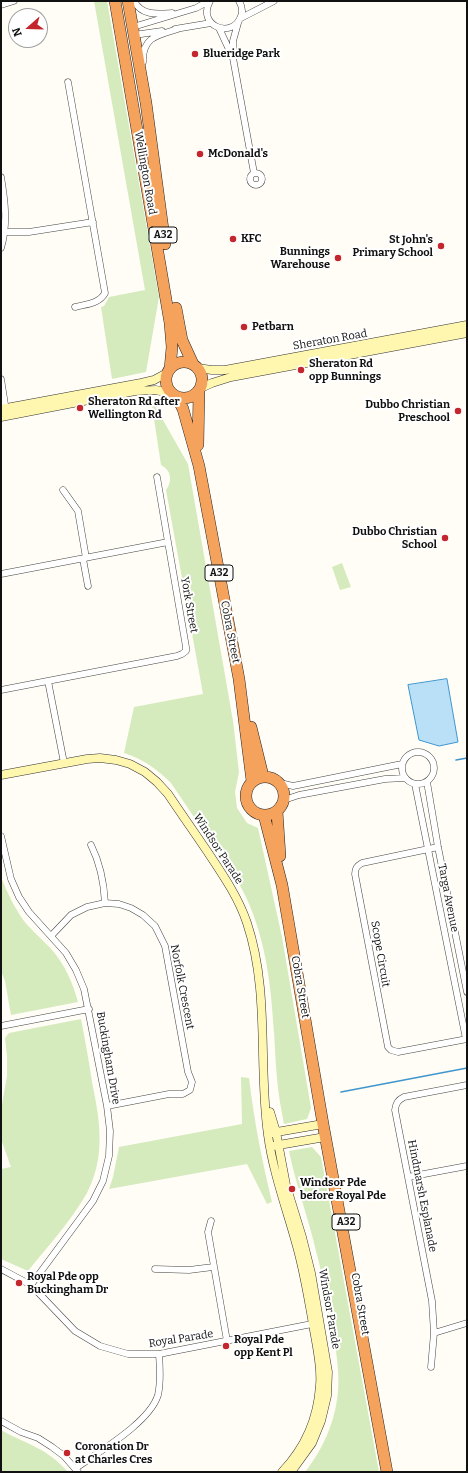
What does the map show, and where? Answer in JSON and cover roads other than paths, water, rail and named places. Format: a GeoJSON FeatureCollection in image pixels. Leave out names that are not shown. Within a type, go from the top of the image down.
{"type":"FeatureCollection","features":[{"type":"Feature","properties":{"kind":"highway","name":"Wellington Road"},"geometry":{"type":"LineString","coordinates":[[115,1],[170,323],[172,348],[169,371]]}},
{"type":"Feature","properties":{"kind":"highway"},"geometry":{"type":"LineString","coordinates":[[119,1],[126,25],[132,31],[128,40],[131,92]]}},
{"type":"Feature","properties":{"kind":"highway","name":"Wellington Road"},"geometry":{"type":"LineString","coordinates":[[128,1],[132,31],[146,103],[161,218],[178,320],[182,340],[195,366]]}},
{"type":"Feature","properties":{"kind":"highway"},"geometry":{"type":"LineString","coordinates":[[169,371],[181,362],[195,366]]}},
{"type":"Feature","properties":{"kind":"highway","name":"A32"},"geometry":{"type":"LineString","coordinates":[[195,366],[202,378],[200,390]]}},
{"type":"Feature","properties":{"kind":"highway","name":"A32"},"geometry":{"type":"LineString","coordinates":[[169,371],[166,384],[175,396]]}},
{"type":"Feature","properties":{"kind":"highway"},"geometry":{"type":"LineString","coordinates":[[175,396],[187,399],[200,390]]}},
{"type":"Feature","properties":{"kind":"highway","name":"Cobra Street"},"geometry":{"type":"LineString","coordinates":[[199,466],[198,426],[200,390]]}},
{"type":"Feature","properties":{"kind":"highway","name":"Cobra Street"},"geometry":{"type":"LineString","coordinates":[[175,396],[183,409],[199,466],[239,680],[252,781]]}},
{"type":"Feature","properties":{"kind":"highway","name":"Cobra Street"},"geometry":{"type":"LineString","coordinates":[[239,680],[264,776]]}},
{"type":"Feature","properties":{"kind":"highway"},"geometry":{"type":"LineString","coordinates":[[252,781],[264,776],[270,776],[280,783],[285,794],[282,806],[277,811],[264,815]]}},
{"type":"Feature","properties":{"kind":"highway","name":"A32"},"geometry":{"type":"LineString","coordinates":[[252,781],[246,792],[248,805],[258,814],[264,815]]}},
{"type":"Feature","properties":{"kind":"highway","name":"Cobra Street"},"geometry":{"type":"LineString","coordinates":[[277,811],[282,884]]}},
{"type":"Feature","properties":{"kind":"highway","name":"Cobra Street"},"geometry":{"type":"LineString","coordinates":[[264,815],[282,884],[325,1137],[387,1472]]}},
{"type":"Feature","properties":{"kind":"highway","name":"Cobra Street"},"geometry":{"type":"LineString","coordinates":[[325,1137],[336,1165],[361,1310],[392,1472]]}},
{"type":"Feature","properties":{"kind":"street"},"geometry":{"type":"LineString","coordinates":[[1,5],[14,1]]}},
{"type":"Feature","properties":{"kind":"street"},"geometry":{"type":"LineString","coordinates":[[134,1],[139,9],[147,13],[181,12]]}},
{"type":"Feature","properties":{"kind":"street"},"geometry":{"type":"LineString","coordinates":[[132,31],[181,12],[196,8],[209,1]]}},
{"type":"Feature","properties":{"kind":"street"},"geometry":{"type":"LineString","coordinates":[[209,1],[207,12],[211,23],[219,28],[229,28],[239,20],[274,1]]}},
{"type":"Feature","properties":{"kind":"street"},"geometry":{"type":"LineString","coordinates":[[239,1],[242,9],[233,41],[233,58],[254,173]]}},
{"type":"Feature","properties":{"kind":"street"},"geometry":{"type":"LineString","coordinates":[[132,31],[178,29],[211,23]]}},
{"type":"Feature","properties":{"kind":"street"},"geometry":{"type":"LineString","coordinates":[[219,28],[233,58]]}},
{"type":"Feature","properties":{"kind":"street"},"geometry":{"type":"LineString","coordinates":[[146,103],[143,56],[145,46],[152,38],[178,29]]}},
{"type":"Feature","properties":{"kind":"street"},"geometry":{"type":"LineString","coordinates":[[68,82],[105,292],[102,298],[96,302],[75,307]]}},
{"type":"Feature","properties":{"kind":"street"},"geometry":{"type":"LineString","coordinates":[[1,177],[6,207],[5,232],[1,248]]}},
{"type":"Feature","properties":{"kind":"street"},"geometry":{"type":"LineString","coordinates":[[5,232],[29,232],[92,222]]}},
{"type":"Feature","properties":{"kind":"street","name":"Sheraton Road"},"geometry":{"type":"LineString","coordinates":[[200,390],[212,382],[290,362],[467,325]]}},
{"type":"Feature","properties":{"kind":"street","name":"Sheraton Road"},"geometry":{"type":"LineString","coordinates":[[195,366],[212,370],[225,370],[290,362],[467,333]]}},
{"type":"Feature","properties":{"kind":"street"},"geometry":{"type":"LineString","coordinates":[[3,412],[154,380],[169,371]]}},
{"type":"Feature","properties":{"kind":"street"},"geometry":{"type":"LineString","coordinates":[[1,379],[3,412]]}},
{"type":"Feature","properties":{"kind":"street"},"geometry":{"type":"LineString","coordinates":[[3,412],[135,391],[156,390],[175,396]]}},
{"type":"Feature","properties":{"kind":"street"},"geometry":{"type":"LineString","coordinates":[[1,574],[168,542],[157,477]]}},
{"type":"Feature","properties":{"kind":"street"},"geometry":{"type":"LineString","coordinates":[[63,490],[78,511],[88,586]]}},
{"type":"Feature","properties":{"kind":"street","name":"York Street"},"geometry":{"type":"LineString","coordinates":[[1,690],[177,656],[186,651],[186,642],[168,542]]}},
{"type":"Feature","properties":{"kind":"street"},"geometry":{"type":"LineString","coordinates":[[48,681],[64,763]]}},
{"type":"Feature","properties":{"kind":"street"},"geometry":{"type":"LineString","coordinates":[[419,752],[428,755],[431,758],[434,766],[433,775],[427,782],[415,784],[411,783],[405,778],[402,773],[402,764],[404,759],[410,753],[419,752]]}},
{"type":"Feature","properties":{"kind":"street","name":"Windsor Parade"},"geometry":{"type":"LineString","coordinates":[[1,775],[87,759],[116,760],[130,764],[145,772],[168,794],[232,889],[242,907],[248,925],[258,971],[263,1016],[265,1098],[274,1146],[310,1268],[320,1372],[318,1406],[315,1418],[306,1439],[294,1458],[282,1472]]}},
{"type":"Feature","properties":{"kind":"street"},"geometry":{"type":"LineString","coordinates":[[280,783],[293,786],[402,764]]}},
{"type":"Feature","properties":{"kind":"street"},"geometry":{"type":"LineString","coordinates":[[284,800],[299,795],[385,779],[405,778]]}},
{"type":"Feature","properties":{"kind":"street","name":"Targa Avenue"},"geometry":{"type":"LineString","coordinates":[[427,782],[438,847],[467,992]]}},
{"type":"Feature","properties":{"kind":"street","name":"Targa Avenue"},"geometry":{"type":"LineString","coordinates":[[415,784],[467,1039]]}},
{"type":"Feature","properties":{"kind":"street","name":"Buckingham Drive"},"geometry":{"type":"LineString","coordinates":[[1,836],[11,879],[19,897],[29,912],[66,953],[76,970],[84,989],[107,1106],[110,1131],[109,1156],[103,1180],[93,1201],[31,1285]]}},
{"type":"Feature","properties":{"kind":"street"},"geometry":{"type":"LineString","coordinates":[[92,845],[101,869],[105,903]]}},
{"type":"Feature","properties":{"kind":"street","name":"Scope Circuit"},"geometry":{"type":"LineString","coordinates":[[438,847],[367,861],[358,865],[355,874],[386,1043],[391,1050],[398,1052],[467,1039]]}},
{"type":"Feature","properties":{"kind":"street","name":"Norfolk Crescent"},"geometry":{"type":"LineString","coordinates":[[52,936],[71,915],[86,907],[105,903],[119,904],[131,908],[143,915],[155,926],[165,946],[188,1072],[192,1082],[190,1090],[183,1094],[169,1094],[107,1106]]}},
{"type":"Feature","properties":{"kind":"street"},"geometry":{"type":"LineString","coordinates":[[1,1026],[89,1009]]}},
{"type":"Feature","properties":{"kind":"street","name":"Hindmarsh Esplanade"},"geometry":{"type":"LineString","coordinates":[[431,1367],[434,1333],[432,1301],[395,1110],[397,1102],[404,1097],[467,1085]]}},
{"type":"Feature","properties":{"kind":"street"},"geometry":{"type":"LineString","coordinates":[[272,1133],[323,1124]]}},
{"type":"Feature","properties":{"kind":"street"},"geometry":{"type":"LineString","coordinates":[[274,1146],[325,1137]]}},
{"type":"Feature","properties":{"kind":"street"},"geometry":{"type":"LineString","coordinates":[[408,1177],[467,1166]]}},
{"type":"Feature","properties":{"kind":"street"},"geometry":{"type":"LineString","coordinates":[[211,1221],[208,1232],[227,1341]]}},
{"type":"Feature","properties":{"kind":"street"},"geometry":{"type":"LineString","coordinates":[[155,1269],[189,1270],[213,1267]]}},
{"type":"Feature","properties":{"kind":"street","name":"Royal Parade"},"geometry":{"type":"LineString","coordinates":[[1,1269],[31,1285],[75,1331],[100,1346],[128,1354],[159,1354],[316,1323]]}},
{"type":"Feature","properties":{"kind":"street","name":"Windsor Parade"},"geometry":{"type":"LineString","coordinates":[[291,1472],[306,1452],[317,1432],[327,1396],[328,1372],[316,1323]]}},
{"type":"Feature","properties":{"kind":"street"},"geometry":{"type":"LineString","coordinates":[[434,1333],[467,1323]]}},
{"type":"Feature","properties":{"kind":"street"},"geometry":{"type":"LineString","coordinates":[[1,1421],[21,1432],[38,1438],[52,1447],[64,1456],[77,1470],[137,1424],[148,1413],[158,1395],[160,1376],[159,1354]]}},
{"type":"Feature","properties":{"kind":"water"},"geometry":{"type":"Polygon","coordinates":[[[447,679],[458,742],[439,746],[419,740],[408,685],[447,679]]]}},
{"type":"Feature","properties":{"kind":"waterway"},"geometry":{"type":"LineString","coordinates":[[456,760],[467,758]]}},
{"type":"Feature","properties":{"kind":"waterway"},"geometry":{"type":"LineString","coordinates":[[341,1092],[467,1068]]}},
{"type":"Feature","properties":{"kind":"place","name":"Blueridge Park"},"geometry":{"type":"Point","coordinates":[195,54]}},
{"type":"Feature","properties":{"kind":"place","name":"McDonald's"},"geometry":{"type":"Point","coordinates":[200,154]}},
{"type":"Feature","properties":{"kind":"place","name":"KFC"},"geometry":{"type":"Point","coordinates":[233,239]}},
{"type":"Feature","properties":{"kind":"place","name":"St John's Primary School"},"geometry":{"type":"Point","coordinates":[441,246]}},
{"type":"Feature","properties":{"kind":"place","name":"Bunnings Warehouse"},"geometry":{"type":"Point","coordinates":[338,258]}},
{"type":"Feature","properties":{"kind":"place","name":"Petbarn"},"geometry":{"type":"Point","coordinates":[244,327]}},
{"type":"Feature","properties":{"kind":"place","name":"Sheraton Rd opp Bunnings"},"geometry":{"type":"Point","coordinates":[301,370]}},
{"type":"Feature","properties":{"kind":"place","name":"Sheraton Rd after Wellington Rd"},"geometry":{"type":"Point","coordinates":[80,408]}},
{"type":"Feature","properties":{"kind":"place","name":"Dubbo Christian Preschool"},"geometry":{"type":"Point","coordinates":[458,411]}},
{"type":"Feature","properties":{"kind":"place","name":"Dubbo Christian School"},"geometry":{"type":"Point","coordinates":[445,538]}},
{"type":"Feature","properties":{"kind":"place","name":"Windsor Pde before Royal Pde"},"geometry":{"type":"Point","coordinates":[292,1189]}},
{"type":"Feature","properties":{"kind":"place","name":"Royal Pde opp Buckingham Dr"},"geometry":{"type":"Point","coordinates":[19,1283]}},
{"type":"Feature","properties":{"kind":"place","name":"Royal Pde opp Kent Pl"},"geometry":{"type":"Point","coordinates":[226,1346]}},
{"type":"Feature","properties":{"kind":"place","name":"Coronation Dr at Charles Cres"},"geometry":{"type":"Point","coordinates":[67,1453]}}]}
